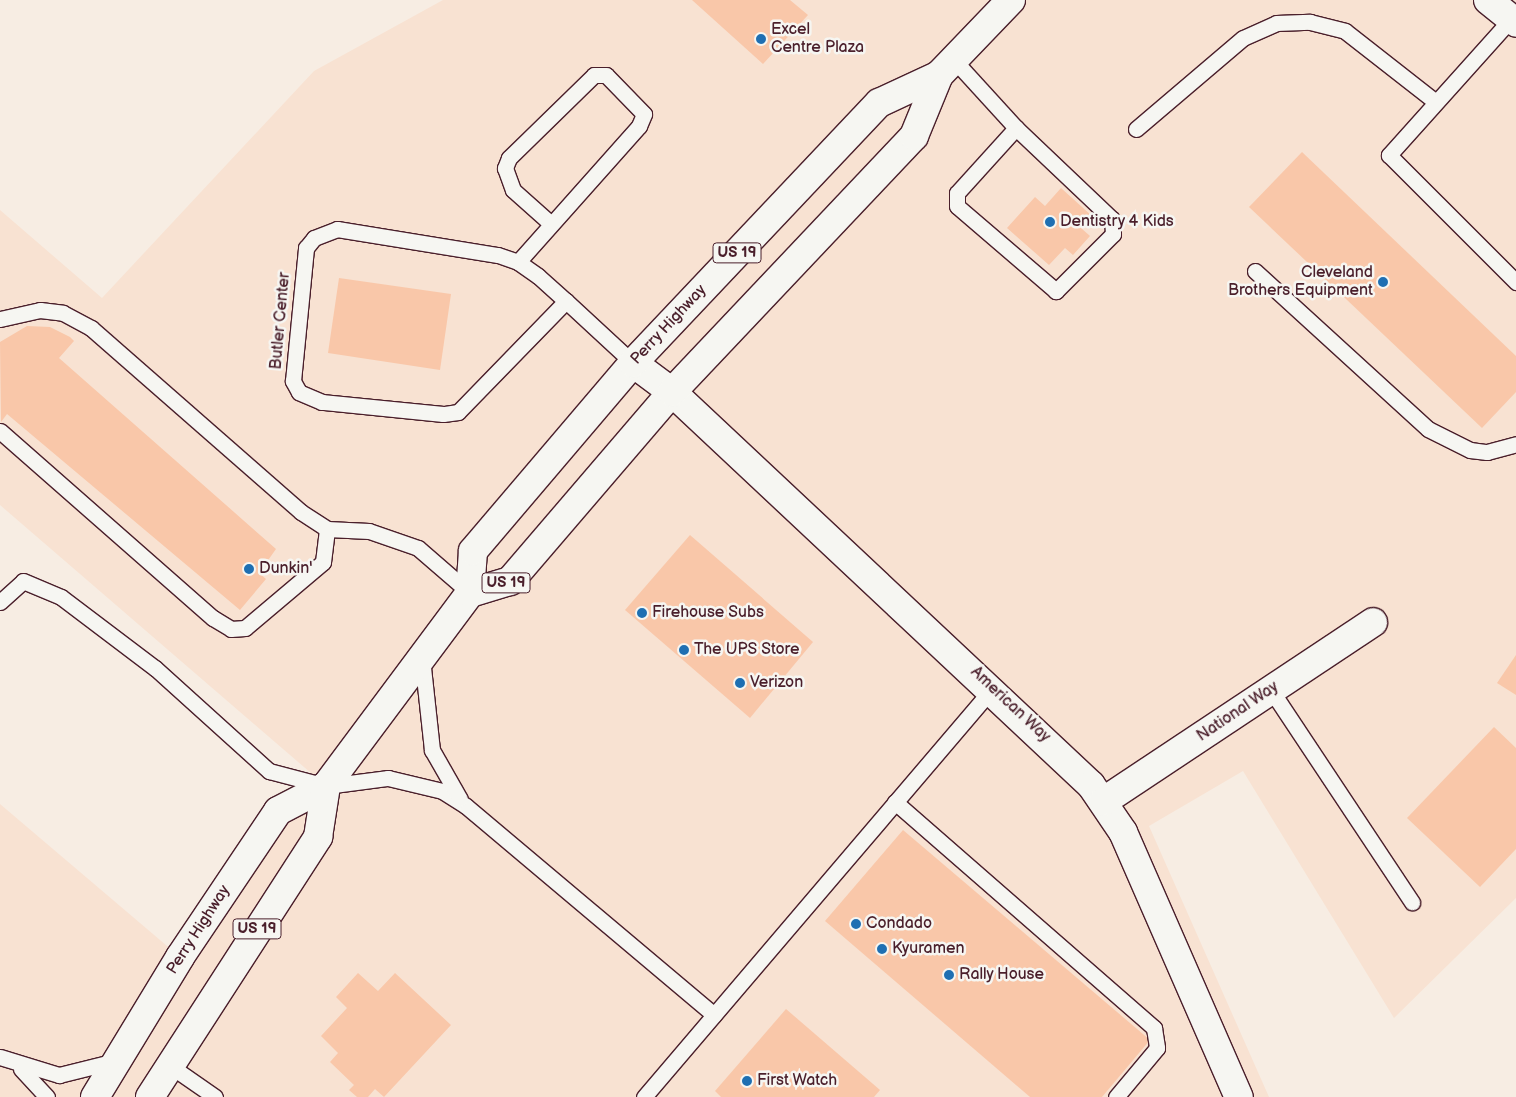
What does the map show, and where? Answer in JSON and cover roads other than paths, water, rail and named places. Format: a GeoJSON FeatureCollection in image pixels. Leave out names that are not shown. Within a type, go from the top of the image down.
{"type":"FeatureCollection","features":[{"type":"Feature","properties":{"kind":"main road","name":"Perry Highway"},"geometry":{"type":"LineString","coordinates":[[95,1097],[116,1061],[278,811],[326,786],[422,654],[470,593],[474,551],[634,363],[879,103],[946,67],[1011,0]]}},
{"type":"Feature","properties":{"kind":"main road"},"geometry":{"type":"LineString","coordinates":[[1488,0],[1513,21]]}},
{"type":"Feature","properties":{"kind":"main road","name":"Perry Highway"},"geometry":{"type":"LineString","coordinates":[[470,593],[510,582],[672,392],[914,136],[946,67]]}},
{"type":"Feature","properties":{"kind":"main road","name":"American Way"},"geometry":{"type":"LineString","coordinates":[[634,363],[672,392],[992,689],[1076,768],[1104,801],[1123,832],[1239,1097]]}},
{"type":"Feature","properties":{"kind":"main road","name":"National Way"},"geometry":{"type":"LineString","coordinates":[[1104,801],[1373,622]]}},
{"type":"Feature","properties":{"kind":"main road","name":"Perry Highway"},"geometry":{"type":"LineString","coordinates":[[150,1097],[318,837],[326,786]]}},
{"type":"Feature","properties":{"kind":"lane"},"geometry":{"type":"LineString","coordinates":[[1513,21],[1388,155],[1516,282]]}},
{"type":"Feature","properties":{"kind":"lane"},"geometry":{"type":"LineString","coordinates":[[1136,129],[1243,38],[1276,23],[1310,22],[1345,31],[1436,102]]}},
{"type":"Feature","properties":{"kind":"lane"},"geometry":{"type":"LineString","coordinates":[[946,67],[1016,128],[1114,226],[1113,234],[1056,291],[958,206],[957,193],[1016,128]]}},
{"type":"Feature","properties":{"kind":"lane"},"geometry":{"type":"LineString","coordinates":[[518,262],[550,223],[639,126],[644,114],[606,75],[594,75],[509,158],[505,168],[513,190],[550,223]]}},
{"type":"Feature","properties":{"kind":"lane","name":"Butler Center"},"geometry":{"type":"LineString","coordinates":[[566,301],[458,412],[442,414],[322,402],[299,392],[293,380],[306,248],[314,238],[337,229],[498,255],[518,262],[566,301],[634,363]]}},
{"type":"Feature","properties":{"kind":"lane"},"geometry":{"type":"LineString","coordinates":[[1254,271],[1428,429],[1470,450],[1487,452],[1516,444]]}},
{"type":"Feature","properties":{"kind":"lane"},"geometry":{"type":"LineString","coordinates":[[0,320],[40,310],[63,313],[91,328],[301,512],[327,528],[369,531],[418,548],[470,593]]}},
{"type":"Feature","properties":{"kind":"lane"},"geometry":{"type":"LineString","coordinates":[[0,431],[213,618],[231,629],[245,628],[323,562],[327,528]]}},
{"type":"Feature","properties":{"kind":"lane"},"geometry":{"type":"LineString","coordinates":[[0,602],[23,581],[61,598],[154,668],[269,771],[326,786],[408,780],[442,791],[466,806],[714,1015]]}},
{"type":"Feature","properties":{"kind":"lane"},"geometry":{"type":"LineString","coordinates":[[422,654],[432,750],[466,806]]}},
{"type":"Feature","properties":{"kind":"lane"},"geometry":{"type":"LineString","coordinates":[[644,1097],[992,689]]}},
{"type":"Feature","properties":{"kind":"lane"},"geometry":{"type":"LineString","coordinates":[[1271,690],[1412,902]]}},
{"type":"Feature","properties":{"kind":"lane"},"geometry":{"type":"LineString","coordinates":[[895,802],[1148,1020],[1158,1038],[1157,1048],[1116,1097]]}},
{"type":"Feature","properties":{"kind":"lane"},"geometry":{"type":"LineString","coordinates":[[0,1057],[16,1065],[59,1075],[116,1061]]}},
{"type":"Feature","properties":{"kind":"lane"},"geometry":{"type":"LineString","coordinates":[[16,1065],[47,1097]]}},
{"type":"Feature","properties":{"kind":"lane"},"geometry":{"type":"LineString","coordinates":[[169,1065],[215,1097]]}},
{"type":"Feature","properties":{"kind":"place","name":"Excel Centre Plaza"},"geometry":{"type":"Point","coordinates":[761,39]}},
{"type":"Feature","properties":{"kind":"place","name":"Dentistry 4 Kids"},"geometry":{"type":"Point","coordinates":[1050,222]}},
{"type":"Feature","properties":{"kind":"place","name":"Cleveland Brothers Equipment"},"geometry":{"type":"Point","coordinates":[1383,282]}},
{"type":"Feature","properties":{"kind":"place","name":"Dunkin'"},"geometry":{"type":"Point","coordinates":[249,569]}},
{"type":"Feature","properties":{"kind":"place","name":"Firehouse Subs"},"geometry":{"type":"Point","coordinates":[642,613]}},
{"type":"Feature","properties":{"kind":"place","name":"The UPS Store"},"geometry":{"type":"Point","coordinates":[684,650]}},
{"type":"Feature","properties":{"kind":"place","name":"Verizon"},"geometry":{"type":"Point","coordinates":[740,683]}},
{"type":"Feature","properties":{"kind":"place","name":"Condado"},"geometry":{"type":"Point","coordinates":[856,924]}},
{"type":"Feature","properties":{"kind":"place","name":"Kyuramen"},"geometry":{"type":"Point","coordinates":[882,949]}},
{"type":"Feature","properties":{"kind":"place","name":"Rally House"},"geometry":{"type":"Point","coordinates":[949,975]}},
{"type":"Feature","properties":{"kind":"place","name":"First Watch"},"geometry":{"type":"Point","coordinates":[747,1081]}}]}
